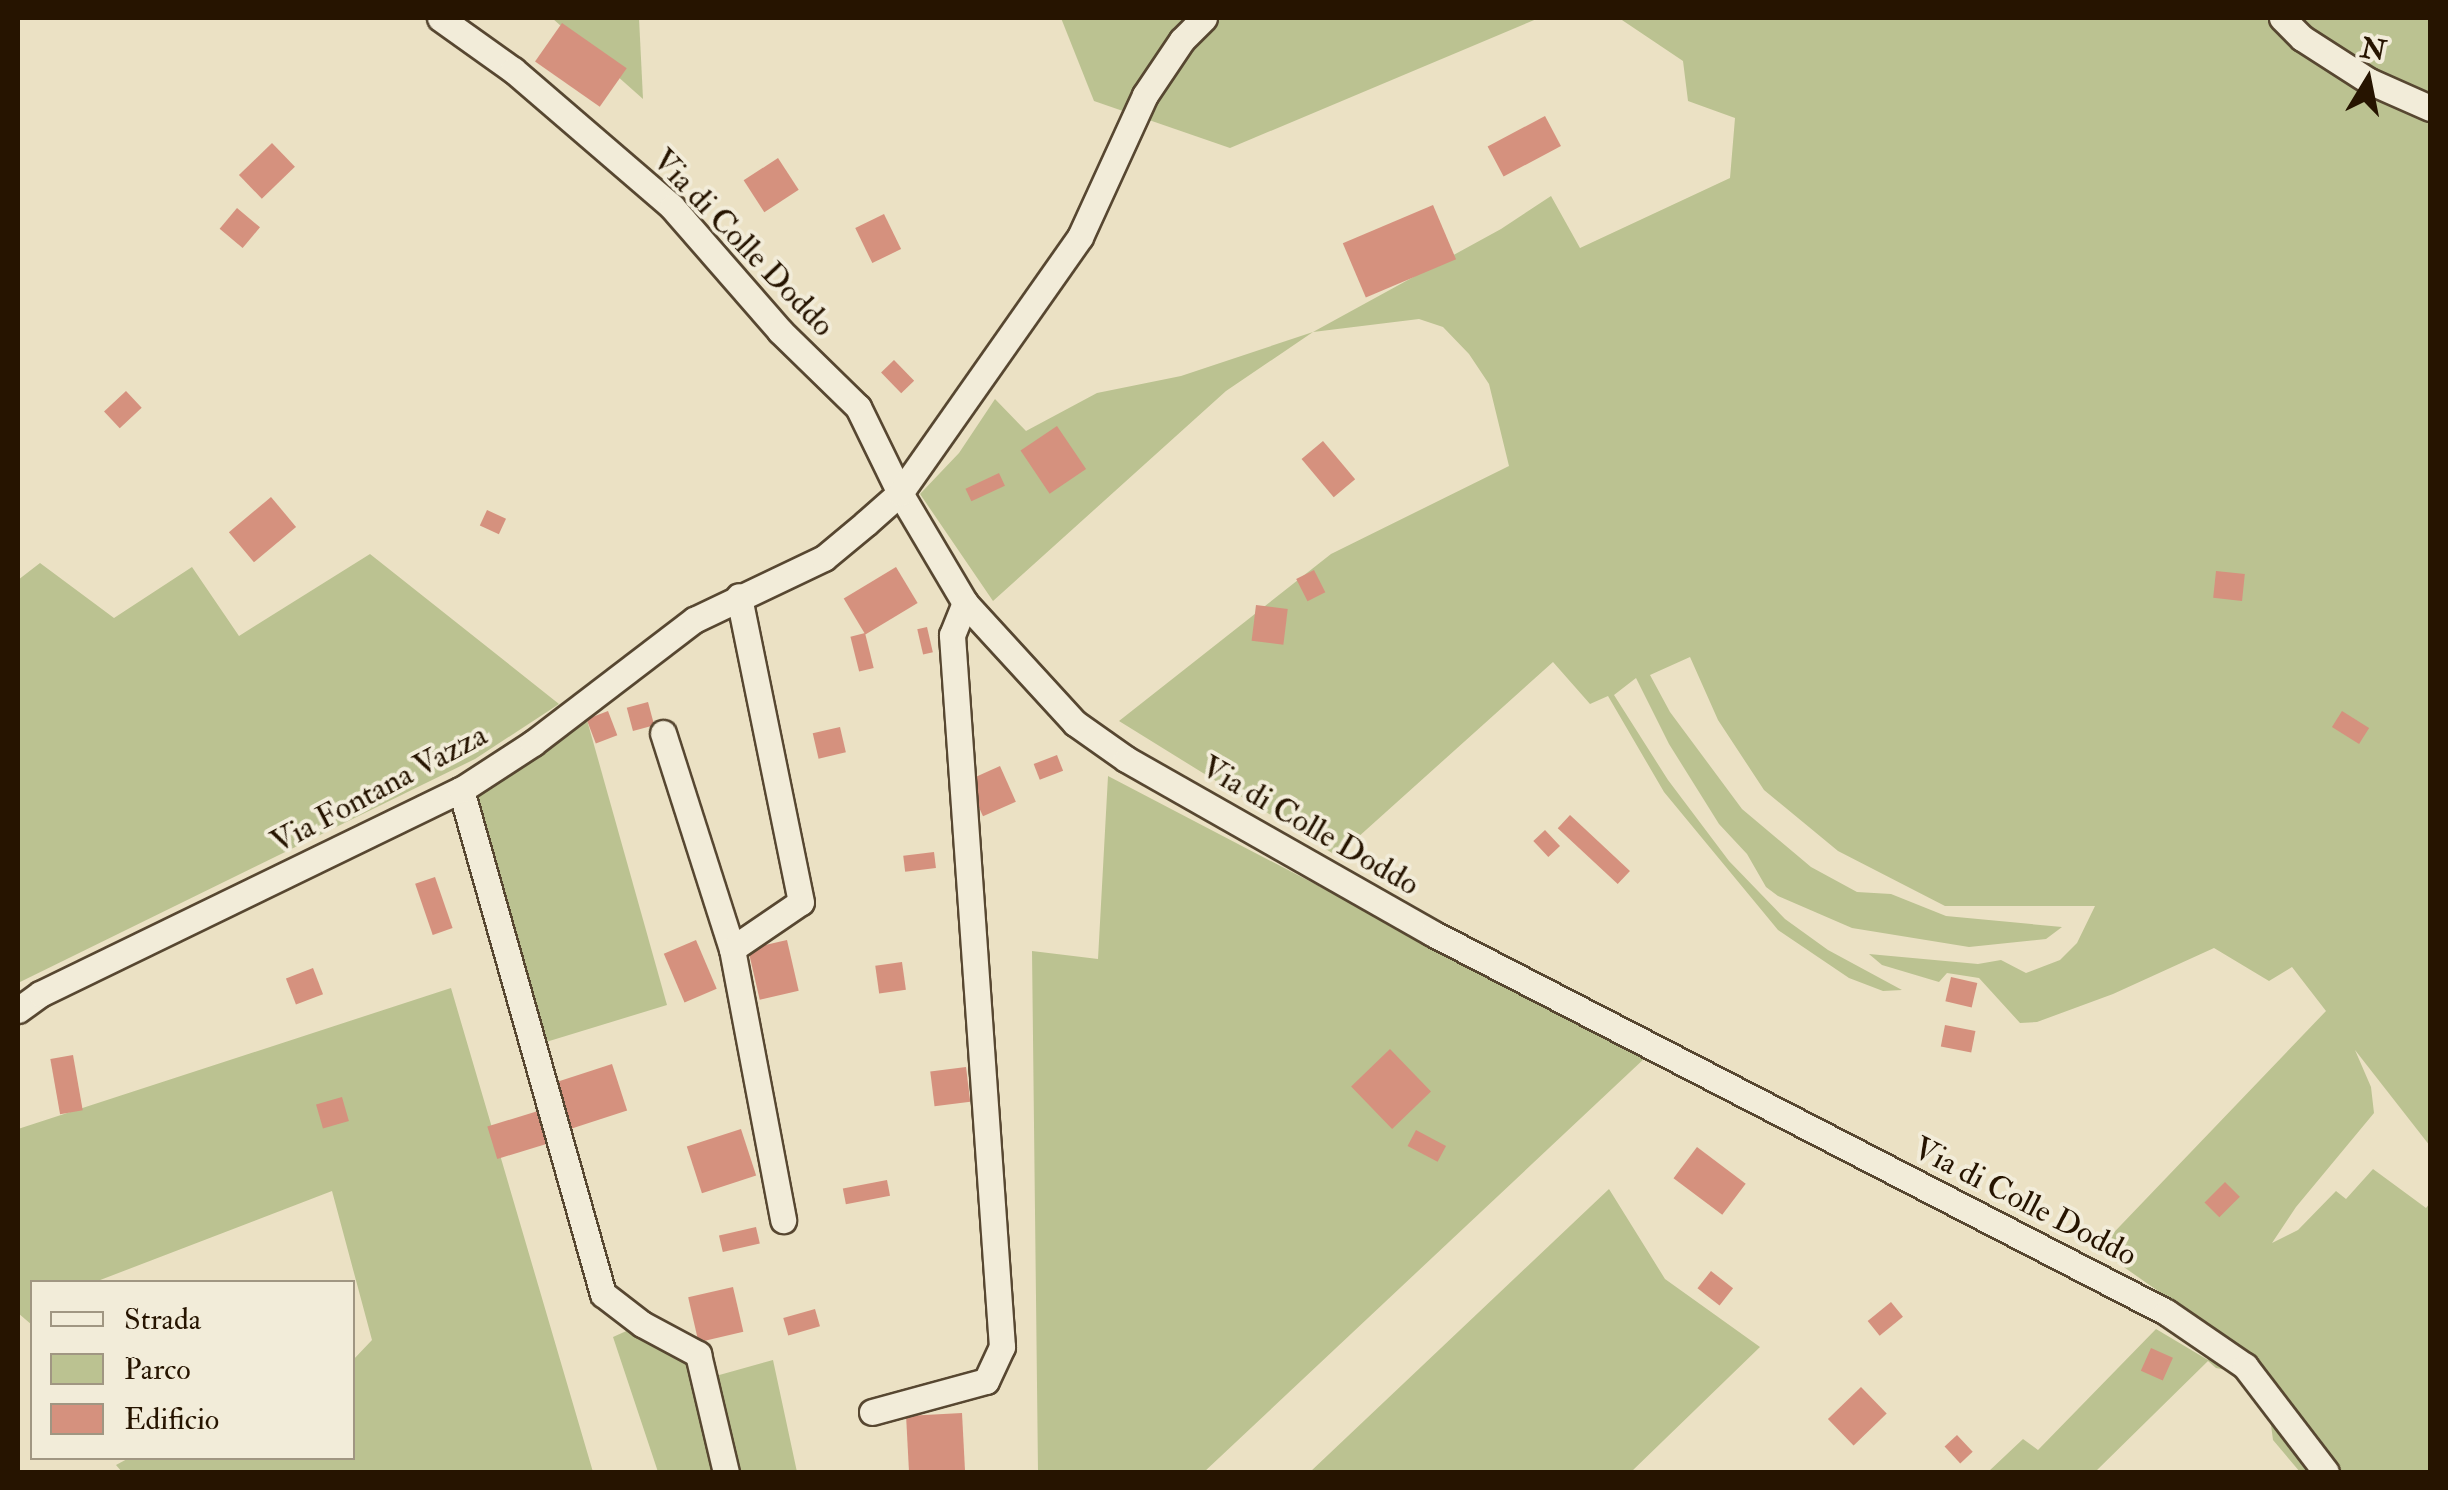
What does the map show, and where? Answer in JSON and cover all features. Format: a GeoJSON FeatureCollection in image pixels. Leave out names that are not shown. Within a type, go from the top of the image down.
{"type":"FeatureCollection","features":[{"type":"Feature","properties":{"kind":"street","name":"Via di Colle Doddo"},"geometry":{"type":"LineString","coordinates":[[440,18],[513,70],[672,207],[780,332],[858,407],[900,493],[965,603],[1075,722],[1126,759],[1432,933],[2166,1312],[2244,1366],[2326,1472]]}},
{"type":"Feature","properties":{"kind":"street","name":"Via Fontana Vazza"},"geometry":{"type":"LineString","coordinates":[[18,1010],[40,994],[461,790],[533,743],[694,620],[824,558],[900,493],[1080,237],[1145,94],[1182,40],[1204,18]]}},
{"type":"Feature","properties":{"kind":"street"},"geometry":{"type":"LineString","coordinates":[[2282,18],[2302,38],[2369,81],[2430,108]]}},
{"type":"Feature","properties":{"kind":"street"},"geometry":{"type":"LineString","coordinates":[[732,949],[801,902],[739,596]]}},
{"type":"Feature","properties":{"kind":"street"},"geometry":{"type":"LineString","coordinates":[[872,1412],[986,1382],[1002,1347],[952,635],[965,603]]}},
{"type":"Feature","properties":{"kind":"street"},"geometry":{"type":"LineString","coordinates":[[663,733],[732,949],[783,1220]]}},
{"type":"Feature","properties":{"kind":"street"},"geometry":{"type":"LineString","coordinates":[[461,790],[604,1294],[642,1324],[698,1354],[726,1472]]}},
{"type":"Feature","properties":{"kind":"green space"},"geometry":{"type":"Polygon","coordinates":[[[552,18],[639,18],[643,99],[552,18]]]}},
{"type":"Feature","properties":{"kind":"green space"},"geometry":{"type":"Polygon","coordinates":[[[1061,18],[1539,18],[1230,148],[1094,101],[1061,18]]]}},
{"type":"Feature","properties":{"kind":"green space"},"geometry":{"type":"Polygon","coordinates":[[[1619,18],[2430,18],[2430,1146],[2355,1050],[2371,1087],[2374,1113],[2296,1207],[2272,1243],[2298,1230],[2336,1191],[2346,1199],[2373,1169],[2426,1208],[2430,1203],[2430,1472],[2300,1472],[2273,1440],[2269,1410],[2242,1373],[2216,1368],[2208,1361],[2095,1472],[1988,1472],[2023,1439],[2038,1450],[2156,1329],[2208,1360],[2204,1346],[2211,1328],[2098,1249],[2326,1011],[2292,967],[2269,981],[2214,948],[2113,994],[2037,1022],[2020,1023],[1979,978],[1947,973],[1939,982],[1882,965],[1869,954],[1978,964],[2001,960],[2026,973],[2060,960],[2077,943],[2095,906],[1945,906],[1838,851],[1764,790],[1718,720],[1690,657],[1650,675],[1670,712],[1742,809],[1811,867],[1857,892],[1891,894],[1946,916],[2062,927],[2046,939],[1969,947],[1852,928],[1778,896],[1766,887],[1747,854],[1719,824],[1669,744],[1636,678],[1614,695],[1668,780],[1729,861],[1785,919],[1828,950],[1902,990],[1883,991],[1849,978],[1778,930],[1664,792],[1608,696],[1590,704],[1553,662],[1337,856],[1119,721],[1331,554],[1509,466],[1489,384],[1469,354],[1443,327],[1419,319],[1313,332],[1501,229],[1551,196],[1580,248],[1730,178],[1735,118],[1688,101],[1683,61],[1619,18]]]}},
{"type":"Feature","properties":{"kind":"green space"},"geometry":{"type":"Polygon","coordinates":[[[1313,332],[1226,391],[993,601],[920,494],[959,453],[995,399],[1026,431],[1097,393],[1181,376],[1313,332]]]}},
{"type":"Feature","properties":{"kind":"green space"},"geometry":{"type":"Polygon","coordinates":[[[370,554],[559,704],[475,759],[18,983],[18,580],[40,563],[114,618],[192,567],[239,636],[370,554]]]}},
{"type":"Feature","properties":{"kind":"green space"},"geometry":{"type":"Polygon","coordinates":[[[587,720],[667,1005],[533,1046],[463,798],[587,720]]]}},
{"type":"Feature","properties":{"kind":"green space"},"geometry":{"type":"Polygon","coordinates":[[[1108,776],[1646,1057],[1204,1472],[1038,1472],[1032,951],[1098,959],[1108,776]]]}},
{"type":"Feature","properties":{"kind":"green space"},"geometry":{"type":"Polygon","coordinates":[[[451,988],[593,1472],[122,1472],[116,1465],[125,1460],[355,1460],[355,1358],[372,1340],[332,1191],[100,1280],[30,1280],[30,1323],[18,1313],[18,1129],[451,988]]]}},
{"type":"Feature","properties":{"kind":"green space"},"geometry":{"type":"Polygon","coordinates":[[[1609,1189],[1665,1279],[1760,1347],[1631,1472],[1310,1472],[1609,1189]]]}},
{"type":"Feature","properties":{"kind":"green space"},"geometry":{"type":"Polygon","coordinates":[[[642,1324],[698,1354],[705,1379],[773,1360],[797,1472],[658,1472],[613,1337],[642,1324]]]}},
{"type":"Feature","properties":{"kind":"building"},"geometry":{"type":"Polygon","coordinates":[[[562,23],[627,68],[600,107],[535,62],[562,23]]]}},
{"type":"Feature","properties":{"kind":"building"},"geometry":{"type":"Polygon","coordinates":[[[1545,116],[1561,146],[1504,177],[1488,147],[1545,116]]]}},
{"type":"Feature","properties":{"kind":"building"},"geometry":{"type":"Polygon","coordinates":[[[272,143],[295,167],[262,199],[239,175],[272,143]]]}},
{"type":"Feature","properties":{"kind":"building"},"geometry":{"type":"Polygon","coordinates":[[[778,158],[799,190],[764,212],[744,180],[778,158]]]}},
{"type":"Feature","properties":{"kind":"building"},"geometry":{"type":"Polygon","coordinates":[[[1433,205],[1456,259],[1366,298],[1343,243],[1433,205]]]}},
{"type":"Feature","properties":{"kind":"building"},"geometry":{"type":"Polygon","coordinates":[[[237,208],[260,227],[243,248],[220,229],[237,208]]]}},
{"type":"Feature","properties":{"kind":"building"},"geometry":{"type":"Polygon","coordinates":[[[884,214],[901,249],[872,263],[855,228],[884,214]]]}},
{"type":"Feature","properties":{"kind":"building"},"geometry":{"type":"Polygon","coordinates":[[[894,360],[914,381],[901,393],[881,373],[894,360]]]}},
{"type":"Feature","properties":{"kind":"building"},"geometry":{"type":"Polygon","coordinates":[[[126,391],[142,408],[120,428],[104,411],[126,391]]]}},
{"type":"Feature","properties":{"kind":"building"},"geometry":{"type":"Polygon","coordinates":[[[1057,426],[1086,469],[1050,494],[1021,451],[1057,426]]]}},
{"type":"Feature","properties":{"kind":"building"},"geometry":{"type":"Polygon","coordinates":[[[1323,441],[1355,479],[1334,497],[1302,459],[1323,441]]]}},
{"type":"Feature","properties":{"kind":"building"},"geometry":{"type":"Polygon","coordinates":[[[999,473],[1005,486],[971,501],[965,489],[999,473]]]}},
{"type":"Feature","properties":{"kind":"building"},"geometry":{"type":"Polygon","coordinates":[[[271,497],[296,527],[254,562],[229,532],[271,497]]]}},
{"type":"Feature","properties":{"kind":"building"},"geometry":{"type":"Polygon","coordinates":[[[487,510],[506,519],[499,534],[480,525],[487,510]]]}},
{"type":"Feature","properties":{"kind":"building"},"geometry":{"type":"Polygon","coordinates":[[[896,567],[918,603],[865,634],[844,598],[896,567]]]}},
{"type":"Feature","properties":{"kind":"building"},"geometry":{"type":"Polygon","coordinates":[[[1314,570],[1325,592],[1308,601],[1296,579],[1314,570]]]}},
{"type":"Feature","properties":{"kind":"building"},"geometry":{"type":"Polygon","coordinates":[[[2216,571],[2245,574],[2242,601],[2213,598],[2216,571]]]}},
{"type":"Feature","properties":{"kind":"building"},"geometry":{"type":"Polygon","coordinates":[[[1256,605],[1288,609],[1283,645],[1252,641],[1256,605]]]}},
{"type":"Feature","properties":{"kind":"building"},"geometry":{"type":"Polygon","coordinates":[[[927,627],[933,652],[923,655],[917,629],[927,627]]]}},
{"type":"Feature","properties":{"kind":"building"},"geometry":{"type":"Polygon","coordinates":[[[865,633],[874,668],[859,672],[850,637],[865,633]]]}},
{"type":"Feature","properties":{"kind":"building"},"geometry":{"type":"Polygon","coordinates":[[[648,702],[654,725],[633,731],[627,708],[648,702]]]}},
{"type":"Feature","properties":{"kind":"building"},"geometry":{"type":"Polygon","coordinates":[[[608,711],[617,735],[596,744],[587,719],[608,711]]]}},
{"type":"Feature","properties":{"kind":"building"},"geometry":{"type":"Polygon","coordinates":[[[2342,711],[2369,728],[2359,744],[2332,727],[2342,711]]]}},
{"type":"Feature","properties":{"kind":"building"},"geometry":{"type":"Polygon","coordinates":[[[840,727],[846,752],[819,759],[813,733],[840,727]]]}},
{"type":"Feature","properties":{"kind":"building"},"geometry":{"type":"Polygon","coordinates":[[[1057,755],[1063,771],[1040,780],[1034,764],[1057,755]]]}},
{"type":"Feature","properties":{"kind":"building"},"geometry":{"type":"Polygon","coordinates":[[[1000,766],[1016,802],[983,816],[967,781],[1000,766]]]}},
{"type":"Feature","properties":{"kind":"building"},"geometry":{"type":"Polygon","coordinates":[[[1570,815],[1630,871],[1618,884],[1558,828],[1570,815]]]}},
{"type":"Feature","properties":{"kind":"building"},"geometry":{"type":"Polygon","coordinates":[[[1545,830],[1560,846],[1548,857],[1533,841],[1545,830]]]}},
{"type":"Feature","properties":{"kind":"building"},"geometry":{"type":"Polygon","coordinates":[[[934,852],[936,868],[905,872],[903,856],[934,852]]]}},
{"type":"Feature","properties":{"kind":"building"},"geometry":{"type":"Polygon","coordinates":[[[435,877],[453,928],[433,935],[415,884],[435,877]]]}},
{"type":"Feature","properties":{"kind":"building"},"geometry":{"type":"Polygon","coordinates":[[[696,940],[717,989],[684,1002],[664,954],[696,940]]]}},
{"type":"Feature","properties":{"kind":"building"},"geometry":{"type":"Polygon","coordinates":[[[787,940],[799,991],[760,1000],[748,949],[787,940]]]}},
{"type":"Feature","properties":{"kind":"building"},"geometry":{"type":"Polygon","coordinates":[[[902,962],[906,990],[879,993],[875,966],[902,962]]]}},
{"type":"Feature","properties":{"kind":"building"},"geometry":{"type":"Polygon","coordinates":[[[313,968],[323,994],[296,1005],[286,978],[313,968]]]}},
{"type":"Feature","properties":{"kind":"building"},"geometry":{"type":"Polygon","coordinates":[[[1951,977],[1977,983],[1972,1007],[1945,1001],[1951,977]]]}},
{"type":"Feature","properties":{"kind":"building"},"geometry":{"type":"Polygon","coordinates":[[[1945,1025],[1975,1031],[1971,1053],[1941,1047],[1945,1025]]]}},
{"type":"Feature","properties":{"kind":"building"},"geometry":{"type":"Polygon","coordinates":[[[1390,1049],[1431,1091],[1392,1129],[1351,1087],[1390,1049]]]}},
{"type":"Feature","properties":{"kind":"building"},"geometry":{"type":"Polygon","coordinates":[[[73,1055],[83,1110],[60,1114],[50,1059],[73,1055]]]}},
{"type":"Feature","properties":{"kind":"building"},"geometry":{"type":"Polygon","coordinates":[[[612,1064],[627,1111],[571,1129],[556,1082],[612,1064]]]}},
{"type":"Feature","properties":{"kind":"building"},"geometry":{"type":"Polygon","coordinates":[[[966,1067],[970,1102],[935,1106],[930,1071],[966,1067]]]}},
{"type":"Feature","properties":{"kind":"building"},"geometry":{"type":"Polygon","coordinates":[[[342,1097],[349,1121],[323,1128],[316,1104],[342,1097]]]}},
{"type":"Feature","properties":{"kind":"building"},"geometry":{"type":"Polygon","coordinates":[[[538,1111],[548,1144],[497,1159],[487,1126],[538,1111]]]}},
{"type":"Feature","properties":{"kind":"building"},"geometry":{"type":"Polygon","coordinates":[[[741,1129],[756,1176],[702,1193],[687,1147],[741,1129]]]}},
{"type":"Feature","properties":{"kind":"building"},"geometry":{"type":"Polygon","coordinates":[[[1416,1130],[1446,1146],[1438,1162],[1408,1146],[1416,1130]]]}},
{"type":"Feature","properties":{"kind":"building"},"geometry":{"type":"Polygon","coordinates":[[[1697,1147],[1746,1184],[1722,1215],[1674,1178],[1697,1147]]]}},
{"type":"Feature","properties":{"kind":"building"},"geometry":{"type":"Polygon","coordinates":[[[887,1180],[890,1196],[846,1204],[843,1189],[887,1180]]]}},
{"type":"Feature","properties":{"kind":"building"},"geometry":{"type":"Polygon","coordinates":[[[2225,1182],[2240,1197],[2219,1217],[2204,1203],[2225,1182]]]}},
{"type":"Feature","properties":{"kind":"building"},"geometry":{"type":"Polygon","coordinates":[[[756,1227],[760,1244],[723,1252],[719,1236],[756,1227]]]}},
{"type":"Feature","properties":{"kind":"building"},"geometry":{"type":"Polygon","coordinates":[[[1711,1271],[1733,1288],[1720,1306],[1697,1288],[1711,1271]]]}},
{"type":"Feature","properties":{"kind":"building"},"geometry":{"type":"Polygon","coordinates":[[[733,1287],[743,1332],[699,1342],[688,1297],[733,1287]]]}},
{"type":"Feature","properties":{"kind":"building"},"geometry":{"type":"Polygon","coordinates":[[[1891,1302],[1903,1317],[1880,1336],[1868,1321],[1891,1302]]]}},
{"type":"Feature","properties":{"kind":"building"},"geometry":{"type":"Polygon","coordinates":[[[815,1309],[820,1326],[788,1335],[783,1318],[815,1309]]]}},
{"type":"Feature","properties":{"kind":"building"},"geometry":{"type":"Polygon","coordinates":[[[2151,1348],[2173,1358],[2163,1381],[2141,1371],[2151,1348]]]}},
{"type":"Feature","properties":{"kind":"building"},"geometry":{"type":"Polygon","coordinates":[[[1861,1387],[1887,1414],[1854,1446],[1828,1419],[1861,1387]]]}},
{"type":"Feature","properties":{"kind":"building"},"geometry":{"type":"Polygon","coordinates":[[[962,1413],[965,1472],[909,1472],[906,1416],[962,1413]]]}},
{"type":"Feature","properties":{"kind":"building"},"geometry":{"type":"Polygon","coordinates":[[[1957,1435],[1973,1452],[1960,1463],[1945,1447],[1957,1435]]]}}]}
